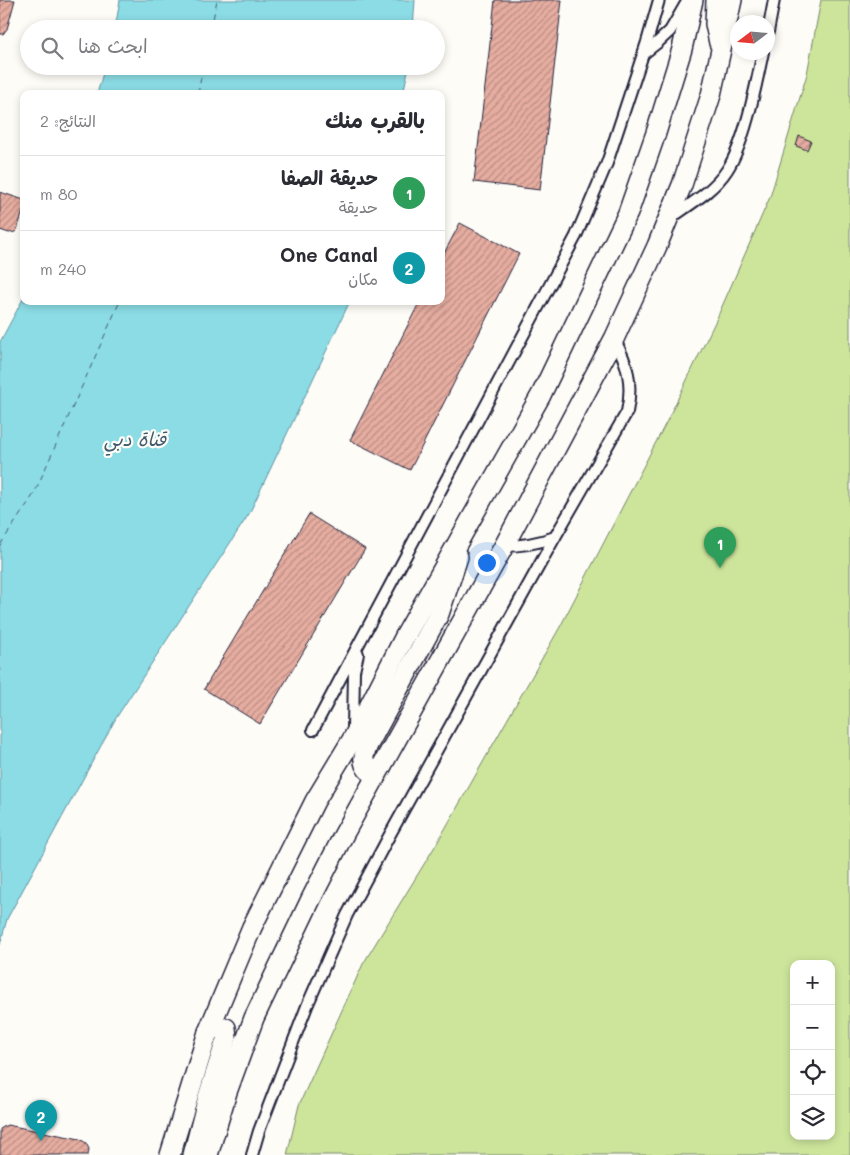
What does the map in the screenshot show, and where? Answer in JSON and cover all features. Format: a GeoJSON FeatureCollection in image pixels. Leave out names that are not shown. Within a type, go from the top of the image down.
{"type":"FeatureCollection","features":[{"type":"Feature","properties":{"kind":"street"},"geometry":{"type":"LineString","coordinates":[[170,1155],[208,1032],[252,926],[284,860],[326,781],[353,738],[404,638],[542,395],[628,213],[656,133],[682,49],[693,0]]}},
{"type":"Feature","properties":{"kind":"street"},"geometry":{"type":"LineString","coordinates":[[716,0],[714,24],[722,52]]}},
{"type":"Feature","properties":{"kind":"street"},"geometry":{"type":"LineString","coordinates":[[208,1155],[226,1092],[254,1018],[322,877],[504,546],[614,339],[669,219],[711,95],[732,0]]}},
{"type":"Feature","properties":{"kind":"street"},"geometry":{"type":"LineString","coordinates":[[381,767],[374,771],[368,770],[363,764],[363,757],[439,614],[456,564],[462,534]]}},
{"type":"Feature","properties":{"kind":"street"},"geometry":{"type":"LineString","coordinates":[[193,1155],[206,1104],[227,1037],[226,1028],[221,1026],[216,1026],[208,1032]]}},
{"type":"Feature","properties":{"kind":"lane"},"geometry":{"type":"LineString","coordinates":[[313,730],[576,236],[607,163],[659,0]]}},
{"type":"Feature","properties":{"kind":"lane"},"geometry":{"type":"LineString","coordinates":[[642,54],[670,30],[688,0]]}},
{"type":"Feature","properties":{"kind":"lane"},"geometry":{"type":"LineString","coordinates":[[771,15],[774,0]]}},
{"type":"Feature","properties":{"kind":"lane"},"geometry":{"type":"LineString","coordinates":[[669,219],[706,194],[728,169],[742,135],[761,60]]}},
{"type":"Feature","properties":{"kind":"lane"},"geometry":{"type":"LineString","coordinates":[[252,1155],[259,1131],[307,1006],[347,915],[555,537],[627,412],[630,390],[628,373],[623,354],[614,339]]}},
{"type":"Feature","properties":{"kind":"lane"},"geometry":{"type":"LineString","coordinates":[[504,546],[530,545],[555,537]]}},
{"type":"Feature","properties":{"kind":"lane"},"geometry":{"type":"LineString","coordinates":[[353,738],[354,671],[361,641]]}},
{"type":"Feature","properties":{"kind":"green space"},"geometry":{"type":"Polygon","coordinates":[[[821,0],[850,0],[850,1155],[287,1155],[299,1105],[363,964],[437,843],[560,627],[668,419],[717,318],[770,197],[807,74],[821,0]]]}},
{"type":"Feature","properties":{"kind":"water"},"geometry":{"type":"Polygon","coordinates":[[[120,0],[415,0],[414,20],[117,20],[120,0]]]}},
{"type":"Feature","properties":{"kind":"water"},"geometry":{"type":"Polygon","coordinates":[[[102,75],[407,75],[404,90],[98,90],[102,75]]]}},
{"type":"Feature","properties":{"kind":"water","name":"قناة دبي"},"geometry":{"type":"Polygon","coordinates":[[[20,304],[348,305],[249,514],[116,718],[7,919],[0,945],[0,342],[20,304]]]}},
{"type":"Feature","properties":{"kind":"building"},"geometry":{"type":"Polygon","coordinates":[[[0,0],[15,0],[7,29],[3,34],[0,34],[0,0]]]}},
{"type":"Feature","properties":{"kind":"building"},"geometry":{"type":"Polygon","coordinates":[[[495,0],[562,0],[540,190],[474,182],[495,0]]]}},
{"type":"Feature","properties":{"kind":"building"},"geometry":{"type":"Polygon","coordinates":[[[799,136],[811,141],[807,150],[796,146],[799,136]]]}},
{"type":"Feature","properties":{"kind":"building"},"geometry":{"type":"Polygon","coordinates":[[[0,192],[20,199],[20,221],[15,232],[9,233],[0,230],[0,192]]]}},
{"type":"Feature","properties":{"kind":"building"},"geometry":{"type":"Polygon","coordinates":[[[460,223],[519,254],[410,470],[350,440],[418,305],[445,305],[445,251],[460,223]]]}},
{"type":"Feature","properties":{"kind":"building"},"geometry":{"type":"Polygon","coordinates":[[[309,514],[365,549],[260,724],[204,689],[309,514]]]}},
{"type":"Feature","properties":{"kind":"building"},"geometry":{"type":"Polygon","coordinates":[[[7,1125],[80,1139],[86,1143],[89,1149],[88,1155],[0,1155],[0,1129],[7,1125]]]}},
{"type":"Feature","properties":{"kind":"ferry route"},"geometry":{"type":"LineString","coordinates":[[213,20],[217,0]]}},
{"type":"Feature","properties":{"kind":"ferry route"},"geometry":{"type":"LineString","coordinates":[[199,90],[201,75]]}},
{"type":"Feature","properties":{"kind":"ferry route"},"geometry":{"type":"LineString","coordinates":[[0,545],[34,494],[118,305]]}},
{"type":"Feature","properties":{"kind":"place","name":"حديقة الصفا"},"geometry":{"type":"Point","coordinates":[720,568]}},
{"type":"Feature","properties":{"kind":"place","name":"One Canal"},"geometry":{"type":"Point","coordinates":[41,1141]}}]}
